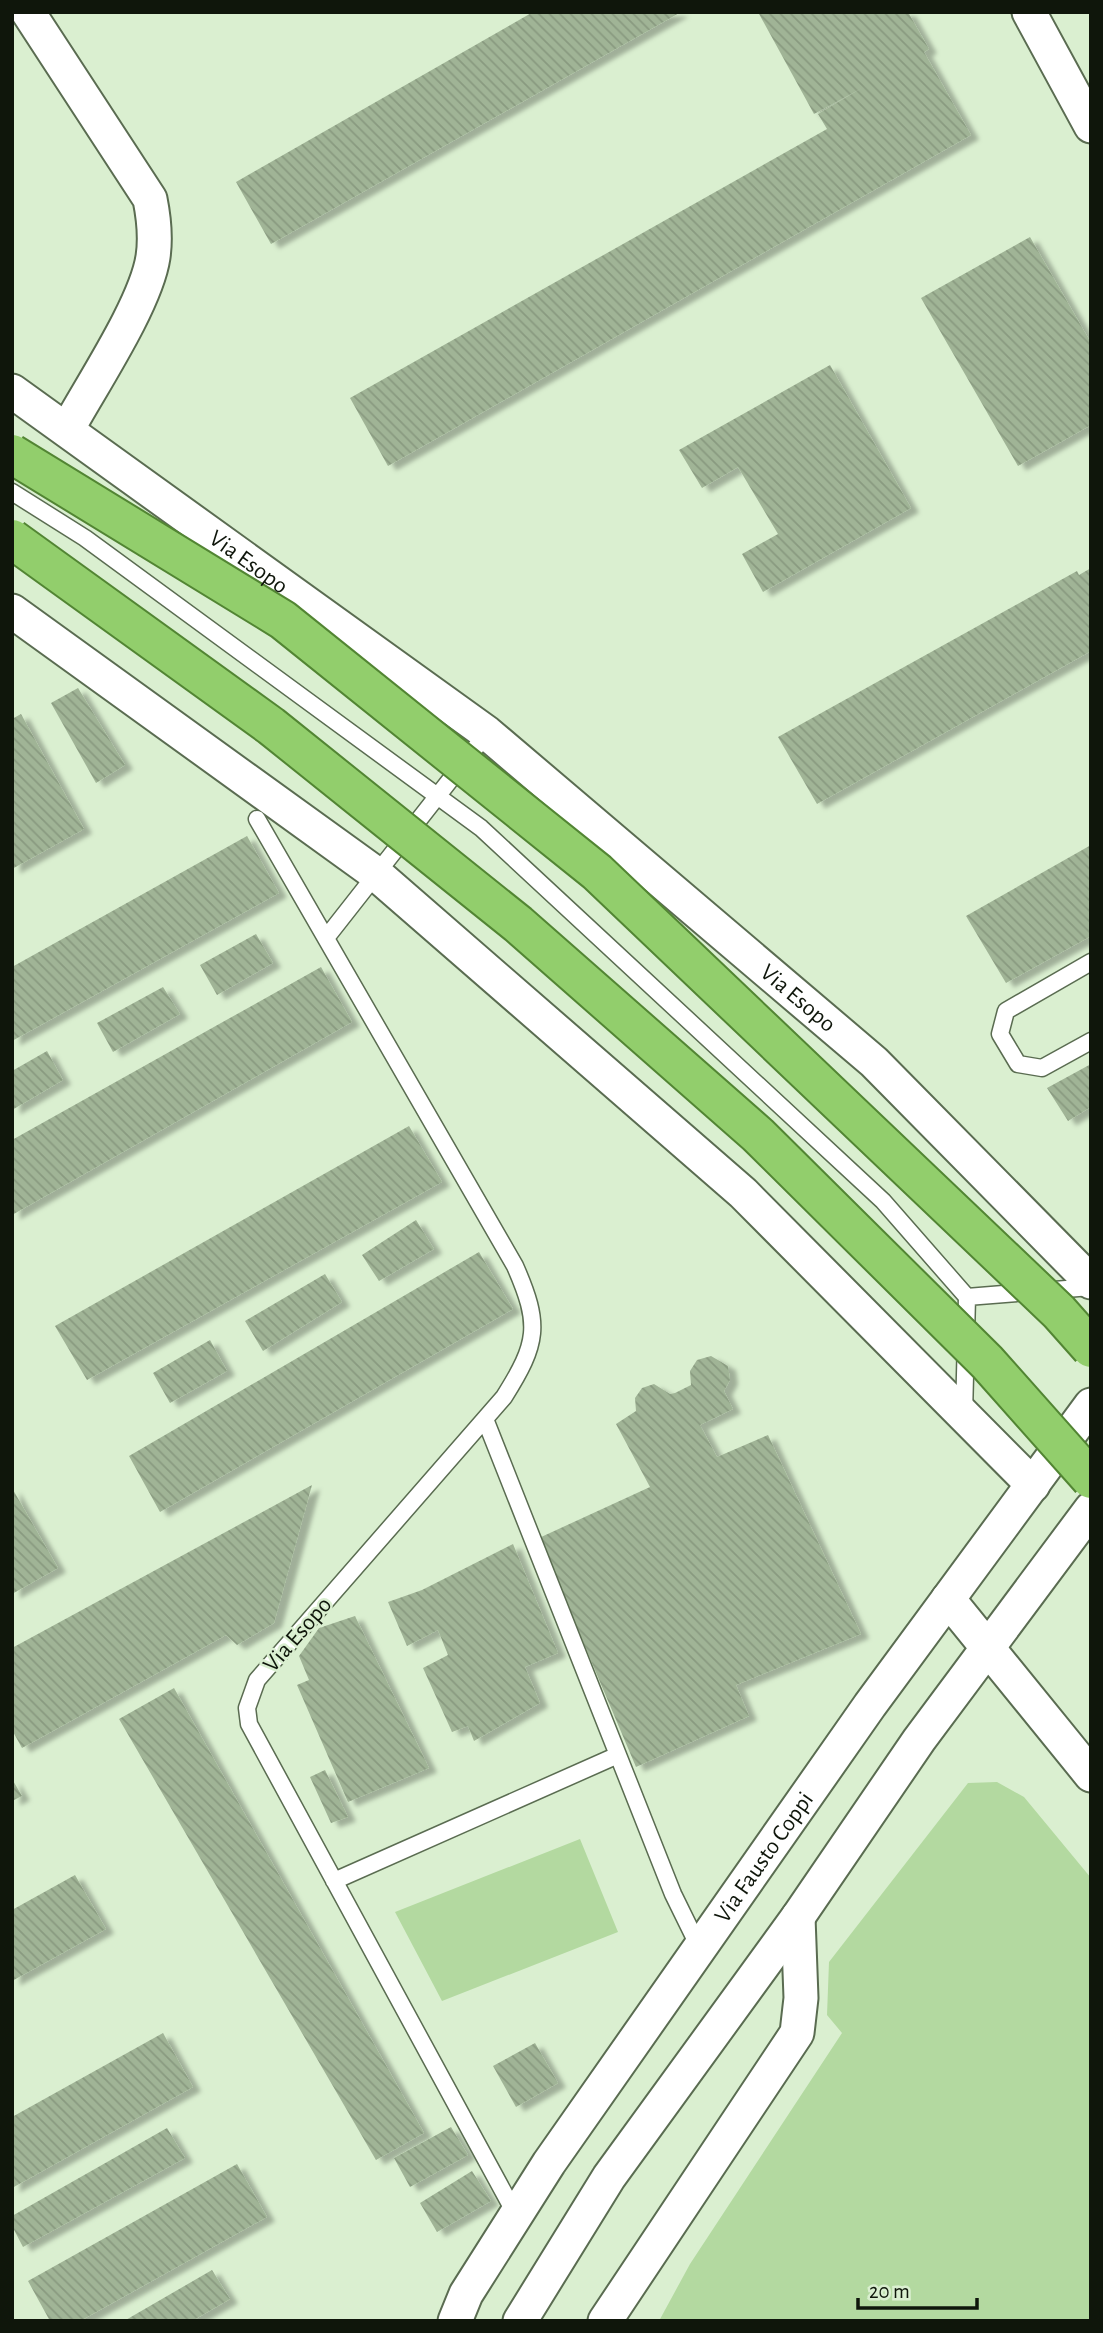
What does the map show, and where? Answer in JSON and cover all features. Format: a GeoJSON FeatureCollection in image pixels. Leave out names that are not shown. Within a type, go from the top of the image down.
{"type":"FeatureCollection","features":[{"type":"Feature","properties":{"kind":"highway"},"geometry":{"type":"LineString","coordinates":[[12,454],[283,620],[597,872],[1049,1302],[1091,1348]]}},
{"type":"Feature","properties":{"kind":"highway"},"geometry":{"type":"LineString","coordinates":[[12,539],[271,726],[518,924],[758,1135],[988,1362],[1091,1479]]}},
{"type":"Feature","properties":{"kind":"street"},"geometry":{"type":"LineString","coordinates":[[28,12],[150,199],[155,226],[153,259],[144,290],[67,430]]}},
{"type":"Feature","properties":{"kind":"street"},"geometry":{"type":"LineString","coordinates":[[1029,12],[1091,126]]}},
{"type":"Feature","properties":{"kind":"street","name":"Via Esopo"},"geometry":{"type":"LineString","coordinates":[[12,391],[486,733],[874,1062],[1091,1284]]}},
{"type":"Feature","properties":{"kind":"street"},"geometry":{"type":"LineString","coordinates":[[12,611],[376,873],[743,1193],[1032,1485]]}},
{"type":"Feature","properties":{"kind":"street","name":"Via Fausto Coppi"},"geometry":{"type":"LineString","coordinates":[[455,2321],[466,2294],[516,2215],[699,1947],[948,1599],[1091,1405]]}},
{"type":"Feature","properties":{"kind":"street"},"geometry":{"type":"LineString","coordinates":[[520,2321],[610,2177],[798,1917],[919,1740],[1091,1509]]}},
{"type":"Feature","properties":{"kind":"street"},"geometry":{"type":"LineString","coordinates":[[948,1599],[1091,1775]]}},
{"type":"Feature","properties":{"kind":"street"},"geometry":{"type":"LineString","coordinates":[[605,2321],[797,2033],[801,1998],[798,1917]]}},
{"type":"Feature","properties":{"kind":"lane"},"geometry":{"type":"LineString","coordinates":[[12,492],[85,538],[481,828],[863,1183],[967,1297],[964,1416]]}},
{"type":"Feature","properties":{"kind":"lane"},"geometry":{"type":"LineString","coordinates":[[326,938],[486,733]]}},
{"type":"Feature","properties":{"kind":"lane","name":"Via Esopo"},"geometry":{"type":"LineString","coordinates":[[257,819],[515,1266],[531,1304],[533,1335],[525,1363],[504,1397],[257,1680],[247,1708],[248,1724],[516,2215]]}},
{"type":"Feature","properties":{"kind":"lane"},"geometry":{"type":"LineString","coordinates":[[1091,962],[1006,1011],[1000,1034],[1018,1065],[1042,1068],[1091,1041]]}},
{"type":"Feature","properties":{"kind":"lane","name":"Via Esopo"},"geometry":{"type":"LineString","coordinates":[[967,1297],[1091,1284]]}},
{"type":"Feature","properties":{"kind":"lane"},"geometry":{"type":"LineString","coordinates":[[485,1419],[673,1895],[699,1947]]}},
{"type":"Feature","properties":{"kind":"lane"},"geometry":{"type":"LineString","coordinates":[[334,1881],[618,1755]]}},
{"type":"Feature","properties":{"kind":"green space"},"geometry":{"type":"Polygon","coordinates":[[[997,1782],[1024,1797],[1091,1878],[1091,2321],[659,2321],[690,2264],[842,2033],[827,2015],[829,1962],[968,1783],[997,1782]]]}},
{"type":"Feature","properties":{"kind":"green space"},"geometry":{"type":"Polygon","coordinates":[[[580,1839],[618,1932],[442,2001],[395,1912],[580,1839]]]}},
{"type":"Feature","properties":{"kind":"building"},"geometry":{"type":"Polygon","coordinates":[[[533,12],[681,12],[271,244],[236,182],[533,12]]]}},
{"type":"Feature","properties":{"kind":"building"},"geometry":{"type":"Polygon","coordinates":[[[758,12],[908,12],[929,49],[924,52],[971,135],[388,466],[350,398],[827,129],[818,114],[862,88],[814,114],[758,12]]]}},
{"type":"Feature","properties":{"kind":"building"},"geometry":{"type":"Polygon","coordinates":[[[1030,237],[1091,343],[1091,425],[1018,466],[921,298],[1030,237]]]}},
{"type":"Feature","properties":{"kind":"building"},"geometry":{"type":"Polygon","coordinates":[[[830,365],[911,508],[763,592],[742,554],[778,534],[738,467],[702,488],[679,450],[830,365]]]}},
{"type":"Feature","properties":{"kind":"building"},"geometry":{"type":"Polygon","coordinates":[[[1091,568],[1091,651],[817,804],[778,737],[1077,571],[1079,575],[1091,568]]]}},
{"type":"Feature","properties":{"kind":"building"},"geometry":{"type":"Polygon","coordinates":[[[78,688],[125,765],[96,783],[51,703],[78,688]]]}},
{"type":"Feature","properties":{"kind":"building"},"geometry":{"type":"Polygon","coordinates":[[[21,714],[84,829],[12,869],[12,719],[21,714]]]}},
{"type":"Feature","properties":{"kind":"building"},"geometry":{"type":"Polygon","coordinates":[[[247,836],[279,893],[12,1041],[12,967],[247,836]]]}},
{"type":"Feature","properties":{"kind":"building"},"geometry":{"type":"Polygon","coordinates":[[[1091,845],[1091,936],[1006,983],[966,916],[1091,845]]]}},
{"type":"Feature","properties":{"kind":"building"},"geometry":{"type":"Polygon","coordinates":[[[256,934],[273,963],[217,995],[200,965],[256,934]]]}},
{"type":"Feature","properties":{"kind":"building"},"geometry":{"type":"Polygon","coordinates":[[[321,967],[352,1022],[12,1215],[12,1140],[321,967]]]}},
{"type":"Feature","properties":{"kind":"building"},"geometry":{"type":"Polygon","coordinates":[[[163,987],[180,1014],[113,1052],[97,1023],[163,987]]]}},
{"type":"Feature","properties":{"kind":"building"},"geometry":{"type":"Polygon","coordinates":[[[47,1051],[63,1080],[12,1110],[12,1071],[47,1051]]]}},
{"type":"Feature","properties":{"kind":"building"},"geometry":{"type":"Polygon","coordinates":[[[1091,1064],[1091,1111],[1089,1108],[1068,1121],[1047,1088],[1091,1064]]]}},
{"type":"Feature","properties":{"kind":"building"},"geometry":{"type":"Polygon","coordinates":[[[409,1126],[442,1182],[87,1380],[55,1326],[409,1126]]]}},
{"type":"Feature","properties":{"kind":"building"},"geometry":{"type":"Polygon","coordinates":[[[416,1220],[434,1249],[379,1281],[362,1255],[416,1220]]]}},
{"type":"Feature","properties":{"kind":"building"},"geometry":{"type":"Polygon","coordinates":[[[479,1252],[513,1309],[160,1512],[129,1456],[479,1252]]]}},
{"type":"Feature","properties":{"kind":"building"},"geometry":{"type":"Polygon","coordinates":[[[325,1274],[342,1302],[263,1351],[245,1321],[325,1274]]]}},
{"type":"Feature","properties":{"kind":"building"},"geometry":{"type":"Polygon","coordinates":[[[210,1340],[227,1371],[170,1403],[153,1373],[210,1340]]]}},
{"type":"Feature","properties":{"kind":"building"},"geometry":{"type":"Polygon","coordinates":[[[711,1356],[728,1366],[730,1380],[724,1391],[733,1409],[700,1425],[717,1457],[768,1435],[861,1634],[736,1685],[749,1716],[636,1767],[539,1538],[650,1487],[616,1424],[636,1411],[635,1398],[642,1388],[654,1384],[670,1394],[675,1393],[691,1385],[690,1371],[697,1360],[711,1356]]]}},
{"type":"Feature","properties":{"kind":"building"},"geometry":{"type":"Polygon","coordinates":[[[312,1485],[274,1623],[237,1645],[226,1635],[22,1748],[12,1730],[12,1648],[312,1485]]]}},
{"type":"Feature","properties":{"kind":"building"},"geometry":{"type":"Polygon","coordinates":[[[12,1488],[58,1568],[12,1594],[12,1488]]]}},
{"type":"Feature","properties":{"kind":"building"},"geometry":{"type":"Polygon","coordinates":[[[513,1544],[558,1653],[525,1667],[540,1703],[474,1741],[468,1726],[452,1732],[423,1668],[448,1655],[438,1630],[407,1646],[388,1602],[422,1590],[513,1544]]]}},
{"type":"Feature","properties":{"kind":"building"},"geometry":{"type":"Polygon","coordinates":[[[355,1616],[429,1768],[348,1802],[297,1685],[309,1680],[299,1656],[319,1628],[355,1616]]]}},
{"type":"Feature","properties":{"kind":"building"},"geometry":{"type":"Polygon","coordinates":[[[174,1688],[424,2133],[376,2160],[119,1719],[174,1688]]]}},
{"type":"Feature","properties":{"kind":"building"},"geometry":{"type":"Polygon","coordinates":[[[325,1770],[348,1817],[331,1823],[310,1777],[325,1770]]]}},
{"type":"Feature","properties":{"kind":"building"},"geometry":{"type":"Polygon","coordinates":[[[12,1779],[22,1796],[12,1801],[12,1779]]]}},
{"type":"Feature","properties":{"kind":"building"},"geometry":{"type":"Polygon","coordinates":[[[75,1875],[106,1929],[12,1981],[12,1910],[75,1875]]]}},
{"type":"Feature","properties":{"kind":"building"},"geometry":{"type":"Polygon","coordinates":[[[163,2033],[193,2087],[12,2188],[12,2117],[163,2033]]]}},
{"type":"Feature","properties":{"kind":"building"},"geometry":{"type":"Polygon","coordinates":[[[535,2043],[558,2083],[516,2107],[493,2066],[535,2043]]]}},
{"type":"Feature","properties":{"kind":"building"},"geometry":{"type":"Polygon","coordinates":[[[451,2127],[468,2155],[410,2187],[394,2158],[451,2127]]]}},
{"type":"Feature","properties":{"kind":"building"},"geometry":{"type":"Polygon","coordinates":[[[167,2128],[185,2158],[23,2247],[12,2226],[12,2216],[167,2128]]]}},
{"type":"Feature","properties":{"kind":"building"},"geometry":{"type":"Polygon","coordinates":[[[237,2164],[267,2217],[80,2321],[50,2321],[28,2281],[237,2164]]]}},
{"type":"Feature","properties":{"kind":"building"},"geometry":{"type":"Polygon","coordinates":[[[472,2171],[491,2201],[437,2232],[420,2203],[472,2171]]]}},
{"type":"Feature","properties":{"kind":"building"},"geometry":{"type":"Polygon","coordinates":[[[212,2270],[230,2299],[192,2321],[124,2321],[212,2270]]]}}]}
